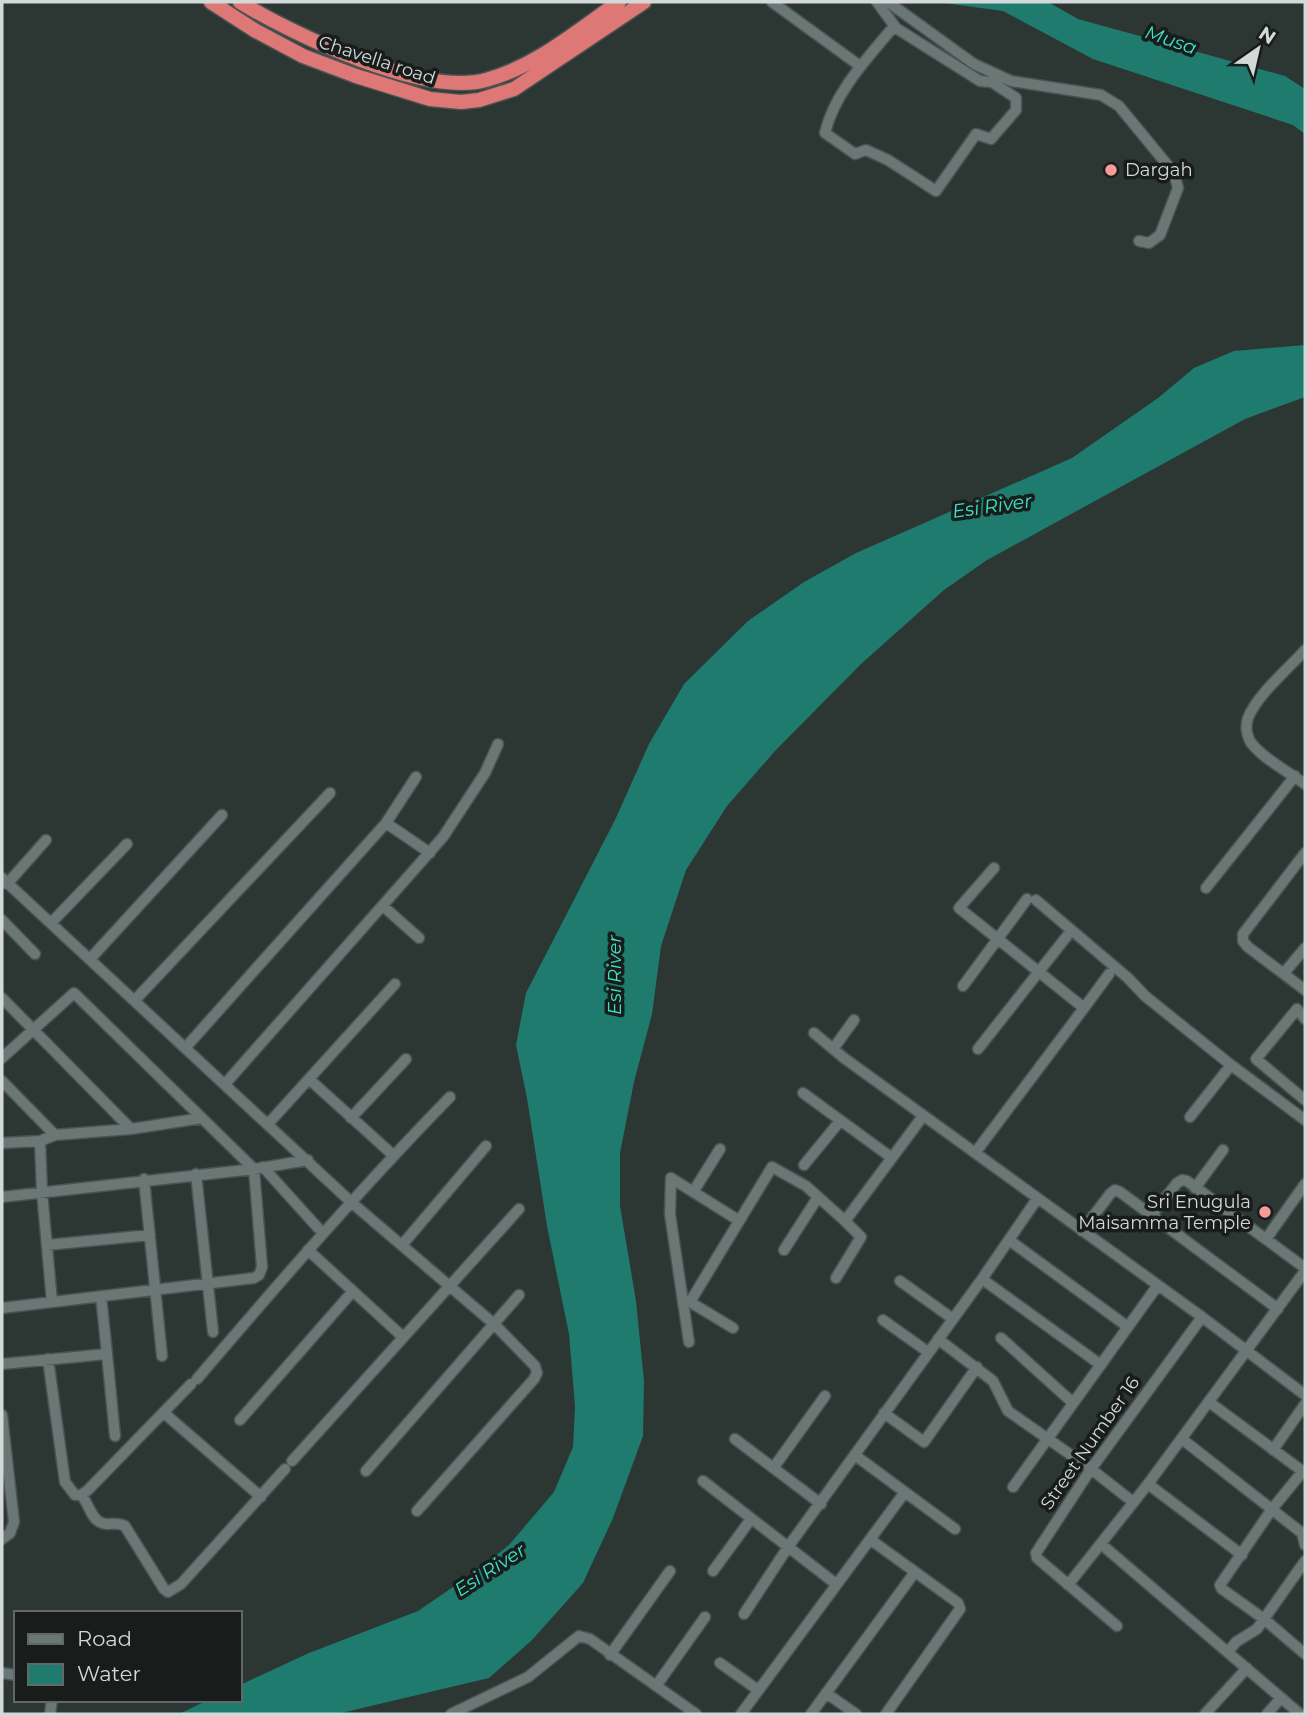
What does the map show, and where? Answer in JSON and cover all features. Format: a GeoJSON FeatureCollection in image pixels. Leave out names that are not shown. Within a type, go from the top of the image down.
{"type":"FeatureCollection","features":[{"type":"Feature","properties":{"kind":"highway","name":"Chavella road"},"geometry":{"type":"LineString","coordinates":[[211,2],[256,31],[303,56],[430,99],[461,102],[479,100],[514,89],[644,2]]}},
{"type":"Feature","properties":{"kind":"highway","name":"Chavella road"},"geometry":{"type":"LineString","coordinates":[[240,2],[306,38],[358,58],[429,80],[458,83],[486,80],[535,59],[619,2]]}},
{"type":"Feature","properties":{"kind":"street"},"geometry":{"type":"LineString","coordinates":[[772,2],[860,66]]}},
{"type":"Feature","properties":{"kind":"street"},"geometry":{"type":"LineString","coordinates":[[877,2],[897,28],[980,81],[992,82],[1016,98],[1016,110],[991,139],[976,134],[936,191],[888,159],[866,149],[855,154],[825,133],[829,117],[860,66],[890,31],[897,28]]}},
{"type":"Feature","properties":{"kind":"street"},"geometry":{"type":"LineString","coordinates":[[888,2],[974,64],[1011,81],[1101,95],[1119,106],[1174,173],[1178,188],[1160,235],[1149,243],[1139,241]]}},
{"type":"Feature","properties":{"kind":"street"},"geometry":{"type":"LineString","coordinates":[[1305,650],[1258,702],[1248,718],[1246,730],[1252,743],[1262,753],[1305,784]]}},
{"type":"Feature","properties":{"kind":"street"},"geometry":{"type":"LineString","coordinates":[[225,1084],[443,837],[485,773],[498,744]]}},
{"type":"Feature","properties":{"kind":"street"},"geometry":{"type":"LineString","coordinates":[[1206,888],[1295,776]]}},
{"type":"Feature","properties":{"kind":"street"},"geometry":{"type":"LineString","coordinates":[[186,1047],[387,823],[416,777]]}},
{"type":"Feature","properties":{"kind":"street"},"geometry":{"type":"LineString","coordinates":[[135,1000],[330,793]]}},
{"type":"Feature","properties":{"kind":"street"},"geometry":{"type":"LineString","coordinates":[[90,959],[222,815]]}},
{"type":"Feature","properties":{"kind":"street"},"geometry":{"type":"LineString","coordinates":[[387,823],[430,853]]}},
{"type":"Feature","properties":{"kind":"street"},"geometry":{"type":"LineString","coordinates":[[46,840],[5,881],[351,1202],[494,1324],[535,1366],[537,1373],[534,1379],[417,1511]]}},
{"type":"Feature","properties":{"kind":"street"},"geometry":{"type":"LineString","coordinates":[[51,923],[127,844]]}},
{"type":"Feature","properties":{"kind":"street"},"geometry":{"type":"LineString","coordinates":[[1305,853],[1243,934],[1243,941],[1248,947],[1305,990]]}},
{"type":"Feature","properties":{"kind":"street"},"geometry":{"type":"LineString","coordinates":[[994,868],[959,908],[1084,1008]]}},
{"type":"Feature","properties":{"kind":"street"},"geometry":{"type":"LineString","coordinates":[[962,986],[997,939],[1032,899],[1128,978],[1145,996],[1305,1120]]}},
{"type":"Feature","properties":{"kind":"street"},"geometry":{"type":"LineString","coordinates":[[383,906],[419,938]]}},
{"type":"Feature","properties":{"kind":"street"},"geometry":{"type":"LineString","coordinates":[[2,920],[34,954]]}},
{"type":"Feature","properties":{"kind":"street"},"geometry":{"type":"LineString","coordinates":[[978,1049],[1067,936]]}},
{"type":"Feature","properties":{"kind":"street"},"geometry":{"type":"LineString","coordinates":[[1284,973],[1305,948]]}},
{"type":"Feature","properties":{"kind":"street"},"geometry":{"type":"LineString","coordinates":[[975,1153],[1109,974]]}},
{"type":"Feature","properties":{"kind":"street"},"geometry":{"type":"LineString","coordinates":[[268,1124],[395,984]]}},
{"type":"Feature","properties":{"kind":"street"},"geometry":{"type":"LineString","coordinates":[[2,1058],[74,993],[202,1118],[259,1168],[318,1228]]}},
{"type":"Feature","properties":{"kind":"street"},"geometry":{"type":"LineString","coordinates":[[2,998],[131,1129]]}},
{"type":"Feature","properties":{"kind":"street"},"geometry":{"type":"LineString","coordinates":[[1305,1019],[1297,1009],[1256,1059],[1305,1100]]}},
{"type":"Feature","properties":{"kind":"street"},"geometry":{"type":"LineString","coordinates":[[833,1049],[854,1020]]}},
{"type":"Feature","properties":{"kind":"street"},"geometry":{"type":"LineString","coordinates":[[814,1033],[923,1116],[1202,1317],[1305,1395]]}},
{"type":"Feature","properties":{"kind":"street"},"geometry":{"type":"LineString","coordinates":[[351,1118],[406,1059]]}},
{"type":"Feature","properties":{"kind":"street"},"geometry":{"type":"LineString","coordinates":[[1189,1116],[1231,1065]]}},
{"type":"Feature","properties":{"kind":"street"},"geometry":{"type":"LineString","coordinates":[[309,1079],[393,1155]]}},
{"type":"Feature","properties":{"kind":"street"},"geometry":{"type":"LineString","coordinates":[[2,1081],[55,1135]]}},
{"type":"Feature","properties":{"kind":"street"},"geometry":{"type":"LineString","coordinates":[[803,1093],[892,1158]]}},
{"type":"Feature","properties":{"kind":"street"},"geometry":{"type":"LineString","coordinates":[[48,1359],[65,1482],[75,1495],[81,1495],[194,1381],[393,1155],[450,1097]]}},
{"type":"Feature","properties":{"kind":"street"},"geometry":{"type":"LineString","coordinates":[[845,1222],[923,1116]]}},
{"type":"Feature","properties":{"kind":"street"},"geometry":{"type":"LineString","coordinates":[[2,1143],[40,1141],[55,1135],[131,1129],[202,1118]]}},
{"type":"Feature","properties":{"kind":"street"},"geometry":{"type":"LineString","coordinates":[[804,1165],[840,1121]]}},
{"type":"Feature","properties":{"kind":"street"},"geometry":{"type":"LineString","coordinates":[[40,1141],[52,1301]]}},
{"type":"Feature","properties":{"kind":"street"},"geometry":{"type":"LineString","coordinates":[[402,1245],[486,1146]]}},
{"type":"Feature","properties":{"kind":"street"},"geometry":{"type":"LineString","coordinates":[[693,1192],[720,1149]]}},
{"type":"Feature","properties":{"kind":"street"},"geometry":{"type":"LineString","coordinates":[[1195,1188],[1223,1150]]}},
{"type":"Feature","properties":{"kind":"street"},"geometry":{"type":"LineString","coordinates":[[2,1197],[259,1168],[307,1160]]}},
{"type":"Feature","properties":{"kind":"street"},"geometry":{"type":"LineString","coordinates":[[686,1302],[772,1167],[806,1186],[861,1237],[836,1278]]}},
{"type":"Feature","properties":{"kind":"street"},"geometry":{"type":"LineString","coordinates":[[2,1308],[254,1278],[259,1275],[262,1267],[259,1168]]}},
{"type":"Feature","properties":{"kind":"street"},"geometry":{"type":"LineString","coordinates":[[196,1174],[213,1332]]}},
{"type":"Feature","properties":{"kind":"street"},"geometry":{"type":"LineString","coordinates":[[689,1342],[686,1302],[670,1214],[671,1178],[738,1220]]}},
{"type":"Feature","properties":{"kind":"street"},"geometry":{"type":"LineString","coordinates":[[144,1179],[162,1356]]}},
{"type":"Feature","properties":{"kind":"street"},"geometry":{"type":"LineString","coordinates":[[1117,1626],[1068,1585],[1182,1439],[1305,1270],[1182,1180],[1152,1215]]}},
{"type":"Feature","properties":{"kind":"street"},"geometry":{"type":"LineString","coordinates":[[1266,1239],[1305,1184]]}},
{"type":"Feature","properties":{"kind":"street"},"geometry":{"type":"LineString","coordinates":[[1082,1231],[1115,1190],[1278,1309]]}},
{"type":"Feature","properties":{"kind":"street"},"geometry":{"type":"LineString","coordinates":[[784,1250],[818,1197]]}},
{"type":"Feature","properties":{"kind":"street"},"geometry":{"type":"LineString","coordinates":[[744,1614],[788,1547],[856,1456],[1037,1199]]}},
{"type":"Feature","properties":{"kind":"street"},"geometry":{"type":"LineString","coordinates":[[81,1495],[88,1502],[93,1517],[98,1522],[114,1522],[125,1526],[163,1589],[168,1592],[180,1584],[261,1497],[519,1209]]}},
{"type":"Feature","properties":{"kind":"street"},"geometry":{"type":"LineString","coordinates":[[47,1245],[150,1235]]}},
{"type":"Feature","properties":{"kind":"street"},"geometry":{"type":"LineString","coordinates":[[1009,1240],[1128,1327]]}},
{"type":"Feature","properties":{"kind":"street"},"geometry":{"type":"LineString","coordinates":[[308,1250],[403,1337]]}},
{"type":"Feature","properties":{"kind":"street"},"geometry":{"type":"LineString","coordinates":[[982,1279],[1101,1365]]}},
{"type":"Feature","properties":{"kind":"street"},"geometry":{"type":"LineString","coordinates":[[900,1281],[953,1319]]}},
{"type":"Feature","properties":{"kind":"street"},"geometry":{"type":"LineString","coordinates":[[1013,1487],[1158,1285]]}},
{"type":"Feature","properties":{"kind":"street"},"geometry":{"type":"LineString","coordinates":[[240,1420],[353,1291]]}},
{"type":"Feature","properties":{"kind":"street"},"geometry":{"type":"LineString","coordinates":[[366,1471],[519,1295]]}},
{"type":"Feature","properties":{"kind":"street"},"geometry":{"type":"LineString","coordinates":[[101,1296],[115,1436]]}},
{"type":"Feature","properties":{"kind":"street"},"geometry":{"type":"LineString","coordinates":[[686,1302],[733,1328]]}},
{"type":"Feature","properties":{"kind":"street","name":"Street Number 16"},"geometry":{"type":"LineString","coordinates":[[1068,1585],[1037,1558],[1036,1553],[1091,1469],[1202,1317]]}},
{"type":"Feature","properties":{"kind":"street"},"geometry":{"type":"LineString","coordinates":[[883,1320],[928,1352]]}},
{"type":"Feature","properties":{"kind":"street"},"geometry":{"type":"LineString","coordinates":[[1001,1338],[1073,1403]]}},
{"type":"Feature","properties":{"kind":"street"},"geometry":{"type":"LineString","coordinates":[[938,1339],[993,1381],[1008,1411],[1133,1502]]}},
{"type":"Feature","properties":{"kind":"street"},"geometry":{"type":"LineString","coordinates":[[2,1364],[107,1354]]}},
{"type":"Feature","properties":{"kind":"street"},"geometry":{"type":"LineString","coordinates":[[884,1413],[924,1442],[977,1367]]}},
{"type":"Feature","properties":{"kind":"street"},"geometry":{"type":"LineString","coordinates":[[774,1467],[825,1396]]}},
{"type":"Feature","properties":{"kind":"street"},"geometry":{"type":"LineString","coordinates":[[1209,1402],[1304,1472],[1272,1509],[1220,1585],[1305,1654]]}},
{"type":"Feature","properties":{"kind":"street"},"geometry":{"type":"LineString","coordinates":[[1273,1450],[1305,1405]]}},
{"type":"Feature","properties":{"kind":"street"},"geometry":{"type":"LineString","coordinates":[[164,1413],[261,1497]]}},
{"type":"Feature","properties":{"kind":"street"},"geometry":{"type":"LineString","coordinates":[[2,1415],[15,1522],[10,1533],[2,1539]]}},
{"type":"Feature","properties":{"kind":"street"},"geometry":{"type":"LineString","coordinates":[[736,1439],[821,1504]]}},
{"type":"Feature","properties":{"kind":"street"},"geometry":{"type":"LineString","coordinates":[[1182,1439],[1302,1533],[1305,1545]]}},
{"type":"Feature","properties":{"kind":"street"},"geometry":{"type":"LineString","coordinates":[[856,1456],[954,1529]]}},
{"type":"Feature","properties":{"kind":"street"},"geometry":{"type":"LineString","coordinates":[[703,1481],[836,1584]]}},
{"type":"Feature","properties":{"kind":"street"},"geometry":{"type":"LineString","coordinates":[[1148,1484],[1242,1555]]}},
{"type":"Feature","properties":{"kind":"street"},"geometry":{"type":"LineString","coordinates":[[741,1714],[905,1492]]}},
{"type":"Feature","properties":{"kind":"street"},"geometry":{"type":"LineString","coordinates":[[713,1571],[751,1519]]}},
{"type":"Feature","properties":{"kind":"street"},"geometry":{"type":"LineString","coordinates":[[871,1540],[958,1603],[960,1609],[886,1714]]}},
{"type":"Feature","properties":{"kind":"street"},"geometry":{"type":"LineString","coordinates":[[1101,1544],[1300,1714]]}},
{"type":"Feature","properties":{"kind":"street"},"geometry":{"type":"LineString","coordinates":[[1228,1652],[1236,1642],[1257,1629],[1305,1561]]}},
{"type":"Feature","properties":{"kind":"street"},"geometry":{"type":"LineString","coordinates":[[610,1655],[670,1571]]}},
{"type":"Feature","properties":{"kind":"street"},"geometry":{"type":"LineString","coordinates":[[811,1714],[915,1572]]}},
{"type":"Feature","properties":{"kind":"street"},"geometry":{"type":"LineString","coordinates":[[656,1686],[705,1616]]}},
{"type":"Feature","properties":{"kind":"street"},"geometry":{"type":"LineString","coordinates":[[451,1714],[527,1676],[579,1636],[590,1639],[696,1714]]}},
{"type":"Feature","properties":{"kind":"street"},"geometry":{"type":"LineString","coordinates":[[720,1663],[758,1690]]}},
{"type":"Feature","properties":{"kind":"street"},"geometry":{"type":"LineString","coordinates":[[1205,1714],[1247,1668]]}},
{"type":"Feature","properties":{"kind":"street"},"geometry":{"type":"LineString","coordinates":[[827,1693],[856,1714]]}},
{"type":"Feature","properties":{"kind":"street"},"geometry":{"type":"LineString","coordinates":[[1267,1714],[1281,1698]]}},
{"type":"Feature","properties":{"kind":"water"},"geometry":{"type":"Polygon","coordinates":[[[937,2],[1048,2],[1078,19],[1285,76],[1305,89],[1305,134],[1293,125],[1093,59],[1003,11],[937,2]]]}},
{"type":"Feature","properties":{"kind":"water","name":"Esi River"},"geometry":{"type":"Polygon","coordinates":[[[1305,345],[1305,397],[1245,419],[987,560],[944,590],[861,664],[775,751],[727,806],[686,870],[661,946],[652,1014],[634,1082],[620,1153],[620,1206],[636,1301],[644,1381],[643,1436],[613,1518],[583,1583],[532,1640],[489,1678],[337,1714],[179,1714],[204,1702],[242,1702],[242,1684],[309,1653],[418,1611],[509,1545],[554,1492],[573,1447],[575,1406],[569,1334],[547,1226],[516,1045],[526,993],[615,820],[649,744],[684,684],[748,621],[804,582],[856,553],[1072,458],[1158,398],[1194,368],[1234,351],[1305,345]]]}},
{"type":"Feature","properties":{"kind":"place","name":"Dargah"},"geometry":{"type":"Point","coordinates":[1111,170]}},
{"type":"Feature","properties":{"kind":"place","name":"Sri Enugula Maisamma Temple"},"geometry":{"type":"Point","coordinates":[1265,1212]}},
{"type":"Feature","properties":{"kind":"water label","name":"Musa"},"geometry":{"type":"Point","coordinates":[1171,40]}}]}
